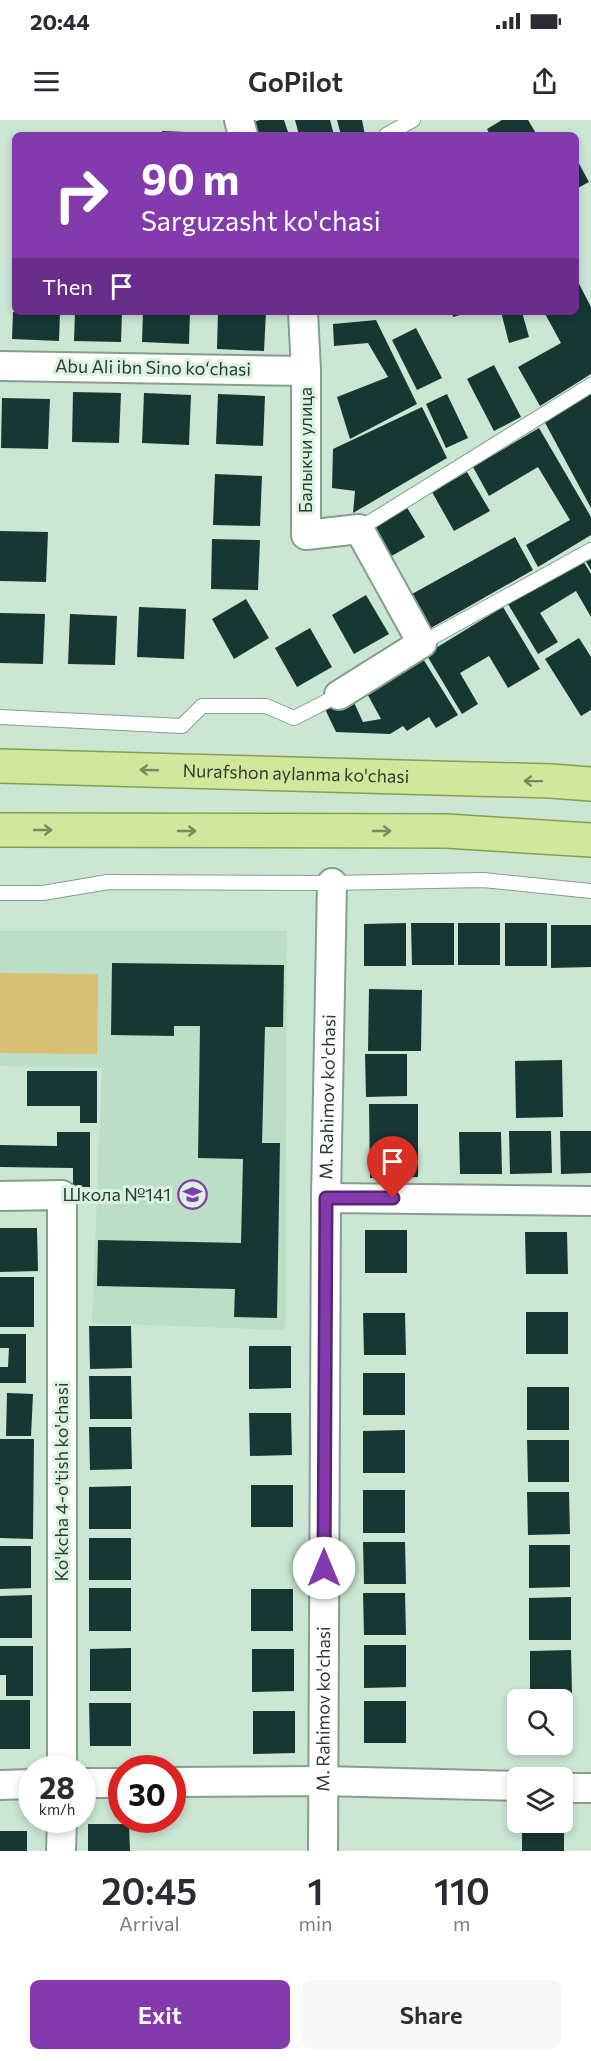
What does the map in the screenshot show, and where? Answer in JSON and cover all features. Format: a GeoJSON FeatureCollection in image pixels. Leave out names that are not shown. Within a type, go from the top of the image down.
{"type":"FeatureCollection","features":[{"type":"Feature","properties":{"kind":"main road","name":"Nurafshon aylanma ko'chasi"},"geometry":{"type":"LineString","coordinates":[[0,766],[591,784]]}},
{"type":"Feature","properties":{"kind":"main road"},"geometry":{"type":"LineString","coordinates":[[0,830],[446,831],[591,840]]}},
{"type":"Feature","properties":{"kind":"street","name":"Балыкчи улица"},"geometry":{"type":"LineString","coordinates":[[303,315],[306,371],[306,535],[358,529]]}},
{"type":"Feature","properties":{"kind":"street","name":"Abu Ali ibn Sino koʻchasi"},"geometry":{"type":"LineString","coordinates":[[0,366],[306,371]]}},
{"type":"Feature","properties":{"kind":"street"},"geometry":{"type":"LineString","coordinates":[[339,695],[422,643],[358,529]]}},
{"type":"Feature","properties":{"kind":"street","name":"M. Rahimov ko'chasi"},"geometry":{"type":"LineString","coordinates":[[323,1851],[326,1198],[332,883]]}},
{"type":"Feature","properties":{"kind":"street","name":"Ko'kcha 4-o'tish ko'chasi"},"geometry":{"type":"LineString","coordinates":[[0,1196],[62,1195],[62,1755]]}},
{"type":"Feature","properties":{"kind":"street"},"geometry":{"type":"LineString","coordinates":[[326,1198],[591,1201]]}},
{"type":"Feature","properties":{"kind":"street"},"geometry":{"type":"LineString","coordinates":[[186,1782],[323,1781],[507,1786]]}},
{"type":"Feature","properties":{"kind":"street"},"geometry":{"type":"LineString","coordinates":[[0,1785],[18,1784]]}},
{"type":"Feature","properties":{"kind":"street"},"geometry":{"type":"LineString","coordinates":[[573,1788],[591,1788]]}},
{"type":"Feature","properties":{"kind":"street"},"geometry":{"type":"LineString","coordinates":[[61,1851],[62,1833]]}},
{"type":"Feature","properties":{"kind":"lane"},"geometry":{"type":"LineString","coordinates":[[391,132],[413,120]]}},
{"type":"Feature","properties":{"kind":"lane","name":"Балыкчи улица"},"geometry":{"type":"LineString","coordinates":[[358,529],[591,385]]}},
{"type":"Feature","properties":{"kind":"lane"},"geometry":{"type":"LineString","coordinates":[[422,643],[591,550]]}},
{"type":"Feature","properties":{"kind":"lane"},"geometry":{"type":"LineString","coordinates":[[0,717],[182,726],[202,706],[266,706],[294,718],[339,695]]}},
{"type":"Feature","properties":{"kind":"lane"},"geometry":{"type":"LineString","coordinates":[[0,893],[43,893],[108,882],[332,883],[483,880],[591,891]]}},
{"type":"Feature","properties":{"kind":"shaded area","name":"Школа №141"},"geometry":{"type":"Polygon","coordinates":[[[0,931],[287,931],[285,1330],[92,1323],[102,1068],[0,1066],[0,931]]]}},
{"type":"Feature","properties":{"kind":"shaded area"},"geometry":{"type":"Polygon","coordinates":[[[0,973],[98,974],[97,1054],[0,1053],[0,973]]]}},
{"type":"Feature","properties":{"kind":"building"},"geometry":{"type":"Polygon","coordinates":[[[260,120],[284,120],[288,132],[254,132],[251,123],[260,120]]]}},
{"type":"Feature","properties":{"kind":"building"},"geometry":{"type":"Polygon","coordinates":[[[295,120],[330,120],[333,132],[298,132],[295,120]]]}},
{"type":"Feature","properties":{"kind":"building"},"geometry":{"type":"Polygon","coordinates":[[[337,120],[362,120],[364,132],[340,132],[337,120]]]}},
{"type":"Feature","properties":{"kind":"building"},"geometry":{"type":"Polygon","coordinates":[[[502,120],[528,120],[535,132],[488,132],[487,129],[502,120]]]}},
{"type":"Feature","properties":{"kind":"building"},"geometry":{"type":"Polygon","coordinates":[[[579,164],[589,182],[579,187],[579,164]]]}},
{"type":"Feature","properties":{"kind":"building"},"geometry":{"type":"Polygon","coordinates":[[[579,284],[591,307],[591,374],[540,406],[518,367],[561,343],[546,315],[579,315],[579,284]]]}},
{"type":"Feature","properties":{"kind":"building"},"geometry":{"type":"Polygon","coordinates":[[[13,315],[60,315],[59,341],[12,339],[13,315]]]}},
{"type":"Feature","properties":{"kind":"building"},"geometry":{"type":"Polygon","coordinates":[[[75,315],[122,315],[121,342],[74,341],[75,315]]]}},
{"type":"Feature","properties":{"kind":"building"},"geometry":{"type":"Polygon","coordinates":[[[143,315],[190,315],[189,344],[142,342],[143,315]]]}},
{"type":"Feature","properties":{"kind":"building"},"geometry":{"type":"Polygon","coordinates":[[[218,315],[266,315],[264,351],[217,349],[218,315]]]}},
{"type":"Feature","properties":{"kind":"building"},"geometry":{"type":"Polygon","coordinates":[[[502,315],[523,315],[529,337],[509,343],[502,315]]]}},
{"type":"Feature","properties":{"kind":"building"},"geometry":{"type":"Polygon","coordinates":[[[376,320],[417,404],[350,439],[337,397],[388,377],[368,343],[334,346],[333,324],[376,320]]]}},
{"type":"Feature","properties":{"kind":"building"},"geometry":{"type":"Polygon","coordinates":[[[416,328],[442,378],[417,390],[392,340],[416,328]]]}},
{"type":"Feature","properties":{"kind":"building"},"geometry":{"type":"Polygon","coordinates":[[[494,365],[521,417],[494,431],[467,379],[494,365]]]}},
{"type":"Feature","properties":{"kind":"building"},"geometry":{"type":"Polygon","coordinates":[[[73,392],[121,393],[119,443],[72,442],[73,392]]]}},
{"type":"Feature","properties":{"kind":"building"},"geometry":{"type":"Polygon","coordinates":[[[591,392],[591,508],[543,419],[591,392]]]}},
{"type":"Feature","properties":{"kind":"building"},"geometry":{"type":"Polygon","coordinates":[[[144,393],[191,395],[189,445],[142,443],[144,393]]]}},
{"type":"Feature","properties":{"kind":"building"},"geometry":{"type":"Polygon","coordinates":[[[218,394],[265,396],[263,446],[216,444],[218,394]]]}},
{"type":"Feature","properties":{"kind":"building"},"geometry":{"type":"Polygon","coordinates":[[[447,394],[468,438],[446,448],[426,404],[447,394]]]}},
{"type":"Feature","properties":{"kind":"building"},"geometry":{"type":"Polygon","coordinates":[[[2,398],[50,399],[48,449],[1,448],[2,398]]]}},
{"type":"Feature","properties":{"kind":"building"},"geometry":{"type":"Polygon","coordinates":[[[422,407],[447,458],[353,513],[355,491],[332,488],[333,449],[422,407]]]}},
{"type":"Feature","properties":{"kind":"building"},"geometry":{"type":"Polygon","coordinates":[[[539,428],[591,517],[591,535],[538,567],[526,545],[570,520],[538,467],[489,496],[473,467],[539,428]]]}},
{"type":"Feature","properties":{"kind":"building"},"geometry":{"type":"Polygon","coordinates":[[[467,472],[490,511],[454,531],[432,492],[467,472]]]}},
{"type":"Feature","properties":{"kind":"building"},"geometry":{"type":"Polygon","coordinates":[[[215,474],[262,476],[260,526],[213,525],[215,474]]]}},
{"type":"Feature","properties":{"kind":"building"},"geometry":{"type":"Polygon","coordinates":[[[406,506],[425,537],[388,558],[370,527],[406,506]]]}},
{"type":"Feature","properties":{"kind":"building"},"geometry":{"type":"Polygon","coordinates":[[[0,531],[48,532],[46,582],[0,581],[0,531]]]}},
{"type":"Feature","properties":{"kind":"building"},"geometry":{"type":"Polygon","coordinates":[[[515,537],[533,570],[431,628],[412,594],[515,537]]]}},
{"type":"Feature","properties":{"kind":"building"},"geometry":{"type":"Polygon","coordinates":[[[212,539],[260,540],[258,590],[211,589],[212,539]]]}},
{"type":"Feature","properties":{"kind":"building"},"geometry":{"type":"Polygon","coordinates":[[[591,556],[591,570],[585,560],[591,556]]]}},
{"type":"Feature","properties":{"kind":"building"},"geometry":{"type":"Polygon","coordinates":[[[582,559],[591,574],[591,617],[576,591],[540,613],[558,642],[538,654],[508,604],[582,559]]]}},
{"type":"Feature","properties":{"kind":"building"},"geometry":{"type":"Polygon","coordinates":[[[366,595],[389,634],[354,654],[332,615],[366,595]]]}},
{"type":"Feature","properties":{"kind":"building"},"geometry":{"type":"Polygon","coordinates":[[[246,599],[269,638],[234,659],[212,619],[246,599]]]}},
{"type":"Feature","properties":{"kind":"building"},"geometry":{"type":"Polygon","coordinates":[[[139,607],[186,609],[184,659],[137,657],[139,607]]]}},
{"type":"Feature","properties":{"kind":"building"},"geometry":{"type":"Polygon","coordinates":[[[503,607],[540,669],[508,688],[489,656],[460,673],[478,704],[462,714],[426,654],[503,607]]]}},
{"type":"Feature","properties":{"kind":"building"},"geometry":{"type":"Polygon","coordinates":[[[0,613],[45,614],[43,664],[0,663],[0,613]]]}},
{"type":"Feature","properties":{"kind":"building"},"geometry":{"type":"Polygon","coordinates":[[[70,614],[117,616],[115,665],[68,664],[70,614]]]}},
{"type":"Feature","properties":{"kind":"building"},"geometry":{"type":"Polygon","coordinates":[[[310,628],[332,667],[297,687],[275,648],[310,628]]]}},
{"type":"Feature","properties":{"kind":"building"},"geometry":{"type":"Polygon","coordinates":[[[579,638],[591,657],[591,710],[581,716],[545,659],[579,638]]]}},
{"type":"Feature","properties":{"kind":"building"},"geometry":{"type":"Polygon","coordinates":[[[420,654],[458,715],[436,728],[429,717],[407,731],[403,726],[390,734],[336,732],[325,709],[350,694],[363,722],[381,719],[364,688],[420,654]]]}},
{"type":"Feature","properties":{"kind":"building"},"geometry":{"type":"Polygon","coordinates":[[[406,923],[406,966],[364,966],[364,924],[406,923]]]}},
{"type":"Feature","properties":{"kind":"building"},"geometry":{"type":"Polygon","coordinates":[[[411,923],[454,923],[454,965],[412,965],[411,923]]]}},
{"type":"Feature","properties":{"kind":"building"},"geometry":{"type":"Polygon","coordinates":[[[458,923],[500,923],[500,965],[458,965],[458,923]]]}},
{"type":"Feature","properties":{"kind":"building"},"geometry":{"type":"Polygon","coordinates":[[[505,923],[547,923],[547,966],[505,966],[505,923]]]}},
{"type":"Feature","properties":{"kind":"building"},"geometry":{"type":"Polygon","coordinates":[[[551,925],[591,925],[591,967],[551,968],[551,925]]]}},
{"type":"Feature","properties":{"kind":"building"},"geometry":{"type":"Polygon","coordinates":[[[112,963],[284,965],[283,1027],[265,1027],[262,1143],[280,1143],[277,1318],[234,1317],[235,1289],[97,1286],[98,1240],[241,1243],[243,1159],[198,1158],[200,1026],[174,1026],[174,1036],[111,1035],[112,963]]]}},
{"type":"Feature","properties":{"kind":"building"},"geometry":{"type":"Polygon","coordinates":[[[369,989],[422,990],[421,1051],[368,1051],[369,989]]]}},
{"type":"Feature","properties":{"kind":"building"},"geometry":{"type":"Polygon","coordinates":[[[365,1054],[407,1054],[407,1096],[366,1097],[365,1054]]]}},
{"type":"Feature","properties":{"kind":"building"},"geometry":{"type":"Polygon","coordinates":[[[562,1060],[563,1117],[516,1118],[515,1061],[562,1060]]]}},
{"type":"Feature","properties":{"kind":"building"},"geometry":{"type":"Polygon","coordinates":[[[27,1071],[97,1071],[97,1123],[80,1123],[80,1106],[27,1106],[27,1071]]]}},
{"type":"Feature","properties":{"kind":"building"},"geometry":{"type":"Polygon","coordinates":[[[369,1104],[418,1104],[418,1177],[370,1178],[369,1104]]]}},
{"type":"Feature","properties":{"kind":"building"},"geometry":{"type":"Polygon","coordinates":[[[509,1131],[551,1131],[552,1173],[510,1174],[509,1131]]]}},
{"type":"Feature","properties":{"kind":"building"},"geometry":{"type":"Polygon","coordinates":[[[560,1131],[591,1131],[591,1173],[561,1174],[560,1131]]]}},
{"type":"Feature","properties":{"kind":"building"},"geometry":{"type":"Polygon","coordinates":[[[57,1132],[90,1132],[90,1187],[73,1187],[73,1168],[0,1167],[0,1145],[57,1146],[57,1132]]]}},
{"type":"Feature","properties":{"kind":"building"},"geometry":{"type":"Polygon","coordinates":[[[459,1132],[501,1132],[502,1174],[460,1174],[459,1132]]]}},
{"type":"Feature","properties":{"kind":"building"},"geometry":{"type":"Polygon","coordinates":[[[0,1228],[37,1228],[38,1271],[0,1272],[0,1228]]]}},
{"type":"Feature","properties":{"kind":"building"},"geometry":{"type":"Polygon","coordinates":[[[365,1230],[407,1230],[407,1273],[365,1273],[365,1230]]]}},
{"type":"Feature","properties":{"kind":"building"},"geometry":{"type":"Polygon","coordinates":[[[525,1232],[567,1232],[568,1274],[526,1274],[525,1232]]]}},
{"type":"Feature","properties":{"kind":"building"},"geometry":{"type":"Polygon","coordinates":[[[0,1277],[34,1277],[34,1327],[0,1327],[0,1277]]]}},
{"type":"Feature","properties":{"kind":"building"},"geometry":{"type":"Polygon","coordinates":[[[526,1312],[568,1312],[568,1354],[526,1354],[526,1312]]]}},
{"type":"Feature","properties":{"kind":"building"},"geometry":{"type":"Polygon","coordinates":[[[363,1313],[405,1313],[406,1355],[364,1355],[363,1313]]]}},
{"type":"Feature","properties":{"kind":"building"},"geometry":{"type":"Polygon","coordinates":[[[89,1326],[131,1326],[132,1368],[90,1369],[89,1326]]]}},
{"type":"Feature","properties":{"kind":"building"},"geometry":{"type":"Polygon","coordinates":[[[0,1334],[26,1334],[26,1383],[0,1383],[0,1367],[8,1367],[9,1348],[0,1348],[0,1334]]]}},
{"type":"Feature","properties":{"kind":"building"},"geometry":{"type":"Polygon","coordinates":[[[249,1346],[291,1346],[291,1388],[249,1389],[249,1346]]]}},
{"type":"Feature","properties":{"kind":"building"},"geometry":{"type":"Polygon","coordinates":[[[363,1373],[405,1373],[405,1415],[363,1415],[363,1373]]]}},
{"type":"Feature","properties":{"kind":"building"},"geometry":{"type":"Polygon","coordinates":[[[89,1376],[131,1376],[132,1419],[90,1419],[89,1376]]]}},
{"type":"Feature","properties":{"kind":"building"},"geometry":{"type":"Polygon","coordinates":[[[527,1387],[569,1387],[569,1430],[527,1430],[527,1387]]]}},
{"type":"Feature","properties":{"kind":"building"},"geometry":{"type":"Polygon","coordinates":[[[7,1393],[33,1394],[31,1436],[6,1436],[7,1393]]]}},
{"type":"Feature","properties":{"kind":"building"},"geometry":{"type":"Polygon","coordinates":[[[249,1413],[291,1413],[292,1455],[250,1456],[249,1413]]]}},
{"type":"Feature","properties":{"kind":"building"},"geometry":{"type":"Polygon","coordinates":[[[89,1427],[131,1427],[132,1469],[90,1470],[89,1427]]]}},
{"type":"Feature","properties":{"kind":"building"},"geometry":{"type":"Polygon","coordinates":[[[405,1430],[405,1473],[363,1473],[363,1431],[405,1430]]]}},
{"type":"Feature","properties":{"kind":"building"},"geometry":{"type":"Polygon","coordinates":[[[0,1439],[34,1439],[33,1539],[0,1538],[0,1439]]]}},
{"type":"Feature","properties":{"kind":"building"},"geometry":{"type":"Polygon","coordinates":[[[527,1440],[569,1440],[569,1482],[528,1482],[527,1440]]]}},
{"type":"Feature","properties":{"kind":"building"},"geometry":{"type":"Polygon","coordinates":[[[251,1485],[293,1485],[293,1527],[251,1527],[251,1485]]]}},
{"type":"Feature","properties":{"kind":"building"},"geometry":{"type":"Polygon","coordinates":[[[131,1486],[131,1529],[89,1529],[89,1487],[131,1486]]]}},
{"type":"Feature","properties":{"kind":"building"},"geometry":{"type":"Polygon","coordinates":[[[363,1490],[405,1490],[405,1533],[363,1533],[363,1490]]]}},
{"type":"Feature","properties":{"kind":"building"},"geometry":{"type":"Polygon","coordinates":[[[527,1492],[569,1492],[570,1534],[528,1535],[527,1492]]]}},
{"type":"Feature","properties":{"kind":"building"},"geometry":{"type":"Polygon","coordinates":[[[89,1538],[131,1538],[131,1580],[89,1580],[89,1538]]]}},
{"type":"Feature","properties":{"kind":"building"},"geometry":{"type":"Polygon","coordinates":[[[363,1542],[405,1542],[406,1584],[364,1584],[363,1542]]]}},
{"type":"Feature","properties":{"kind":"building"},"geometry":{"type":"Polygon","coordinates":[[[529,1545],[570,1545],[570,1587],[529,1588],[529,1545]]]}},
{"type":"Feature","properties":{"kind":"building"},"geometry":{"type":"Polygon","coordinates":[[[0,1546],[31,1546],[31,1588],[0,1589],[0,1546]]]}},
{"type":"Feature","properties":{"kind":"building"},"geometry":{"type":"Polygon","coordinates":[[[89,1588],[131,1588],[131,1631],[89,1631],[89,1588]]]}},
{"type":"Feature","properties":{"kind":"building"},"geometry":{"type":"Polygon","coordinates":[[[251,1589],[293,1589],[293,1631],[251,1631],[251,1589]]]}},
{"type":"Feature","properties":{"kind":"building"},"geometry":{"type":"Polygon","coordinates":[[[363,1593],[405,1593],[406,1635],[364,1635],[363,1593]]]}},
{"type":"Feature","properties":{"kind":"building"},"geometry":{"type":"Polygon","coordinates":[[[32,1595],[32,1638],[0,1638],[0,1596],[32,1595]]]}},
{"type":"Feature","properties":{"kind":"building"},"geometry":{"type":"Polygon","coordinates":[[[571,1597],[571,1640],[529,1640],[529,1598],[571,1597]]]}},
{"type":"Feature","properties":{"kind":"building"},"geometry":{"type":"Polygon","coordinates":[[[364,1645],[406,1645],[406,1687],[364,1688],[364,1645]]]}},
{"type":"Feature","properties":{"kind":"building"},"geometry":{"type":"Polygon","coordinates":[[[0,1646],[33,1646],[33,1696],[6,1696],[6,1675],[0,1675],[0,1646]]]}},
{"type":"Feature","properties":{"kind":"building"},"geometry":{"type":"Polygon","coordinates":[[[131,1648],[131,1691],[90,1691],[90,1649],[131,1648]]]}},
{"type":"Feature","properties":{"kind":"building"},"geometry":{"type":"Polygon","coordinates":[[[252,1649],[294,1649],[294,1691],[252,1692],[252,1649]]]}},
{"type":"Feature","properties":{"kind":"building"},"geometry":{"type":"Polygon","coordinates":[[[571,1650],[572,1689],[530,1689],[530,1651],[571,1650]]]}},
{"type":"Feature","properties":{"kind":"building"},"geometry":{"type":"Polygon","coordinates":[[[0,1700],[30,1700],[30,1749],[0,1749],[0,1700]]]}},
{"type":"Feature","properties":{"kind":"building"},"geometry":{"type":"Polygon","coordinates":[[[364,1701],[406,1701],[406,1743],[364,1743],[364,1701]]]}},
{"type":"Feature","properties":{"kind":"building"},"geometry":{"type":"Polygon","coordinates":[[[89,1703],[131,1703],[131,1746],[90,1746],[89,1703]]]}},
{"type":"Feature","properties":{"kind":"building"},"geometry":{"type":"Polygon","coordinates":[[[253,1711],[295,1711],[295,1753],[253,1754],[253,1711]]]}},
{"type":"Feature","properties":{"kind":"building"},"geometry":{"type":"Polygon","coordinates":[[[96,1824],[108,1824],[108,1833],[129,1833],[130,1851],[88,1851],[88,1833],[96,1833],[96,1824]]]}},
{"type":"Feature","properties":{"kind":"building"},"geometry":{"type":"Polygon","coordinates":[[[0,1831],[27,1833],[27,1851],[0,1851],[0,1831]]]}},
{"type":"Feature","properties":{"kind":"building"},"geometry":{"type":"Polygon","coordinates":[[[522,1833],[564,1833],[564,1851],[522,1851],[522,1833]]]}},
{"type":"Feature","properties":{"kind":"place","name":"Школа №141"},"geometry":{"type":"Point","coordinates":[192,1195]}},
{"type":"Feature","properties":{"kind":"route"},"geometry":{"type":"LineString","coordinates":[[324,1568],[326,1198],[393,1198]]}}]}
